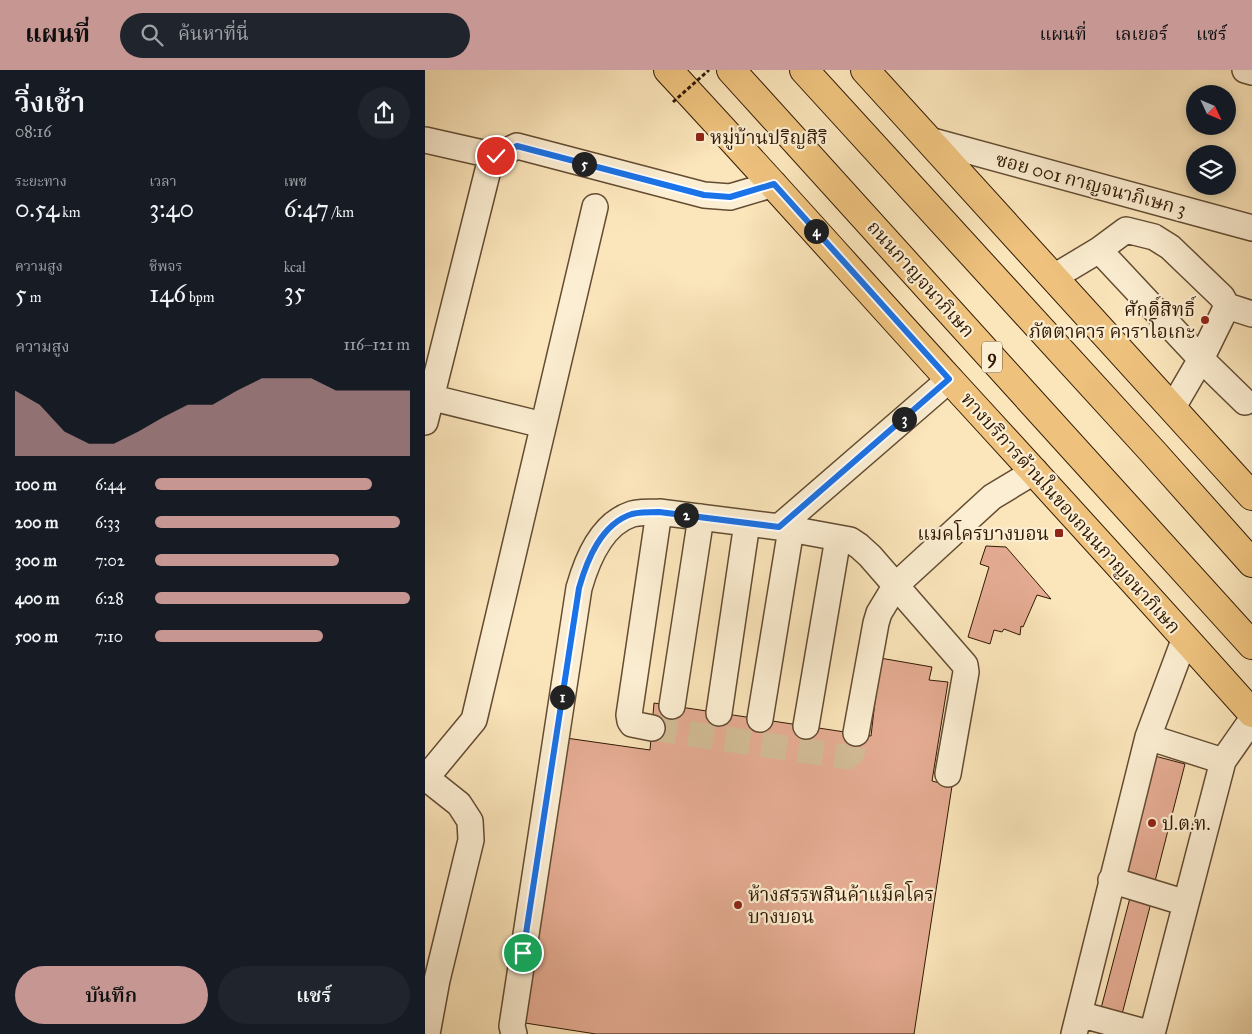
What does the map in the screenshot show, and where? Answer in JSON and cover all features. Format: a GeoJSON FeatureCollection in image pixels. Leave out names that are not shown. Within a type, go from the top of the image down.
{"type":"FeatureCollection","features":[{"type":"Feature","properties":{"kind":"main road","name":"ทางบริการด้านในของถนนกาญจนาภิเษก"},"geometry":{"type":"LineString","coordinates":[[668,70],[1035,471],[1252,714]]}},
{"type":"Feature","properties":{"kind":"main road","name":"ถนนกาญจนาภิเษก"},"geometry":{"type":"LineString","coordinates":[[731,70],[1252,645]]}},
{"type":"Feature","properties":{"kind":"main road"},"geometry":{"type":"LineString","coordinates":[[804,70],[1252,563]]}},
{"type":"Feature","properties":{"kind":"main road"},"geometry":{"type":"LineString","coordinates":[[865,70],[1251,492]]}},
{"type":"Feature","properties":{"kind":"street"},"geometry":{"type":"LineString","coordinates":[[1245,70],[1252,72]]}},
{"type":"Feature","properties":{"kind":"street"},"geometry":{"type":"LineString","coordinates":[[425,140],[496,156]]}},
{"type":"Feature","properties":{"kind":"street","name":"ซอย 001 กาญจนาภิเษก 3"},"geometry":{"type":"LineString","coordinates":[[929,140],[1252,228]]}},
{"type":"Feature","properties":{"kind":"street"},"geometry":{"type":"LineString","coordinates":[[425,422],[428,397],[489,166],[496,156],[517,146],[704,195],[730,197],[774,184]]}},
{"type":"Feature","properties":{"kind":"street"},"geometry":{"type":"LineString","coordinates":[[1054,277],[1099,250],[1126,230],[1140,198]]}},
{"type":"Feature","properties":{"kind":"street"},"geometry":{"type":"LineString","coordinates":[[427,1034],[437,980],[471,840],[469,821],[459,804],[426,778],[474,720],[595,208]]}},
{"type":"Feature","properties":{"kind":"street"},"geometry":{"type":"LineString","coordinates":[[1126,230],[1154,237],[1170,247],[1222,297],[1227,306],[1252,314]]}},
{"type":"Feature","properties":{"kind":"street"},"geometry":{"type":"LineString","coordinates":[[1099,250],[1201,360],[1245,402]]}},
{"type":"Feature","properties":{"kind":"street"},"geometry":{"type":"LineString","coordinates":[[1173,407],[1201,360],[1227,306]]}},
{"type":"Feature","properties":{"kind":"street"},"geometry":{"type":"LineString","coordinates":[[760,719],[785,528],[949,379]]}},
{"type":"Feature","properties":{"kind":"street"},"geometry":{"type":"LineString","coordinates":[[428,397],[543,425]]}},
{"type":"Feature","properties":{"kind":"street"},"geometry":{"type":"LineString","coordinates":[[856,733],[876,623],[879,612],[896,585],[992,497],[1035,471]]}},
{"type":"Feature","properties":{"kind":"street"},"geometry":{"type":"LineString","coordinates":[[514,1034],[512,1026],[579,588],[593,550],[613,526],[631,515],[659,512],[785,528],[850,540],[859,546],[896,585],[966,668],[948,774]]}},
{"type":"Feature","properties":{"kind":"street"},"geometry":{"type":"LineString","coordinates":[[652,728],[633,724],[630,721],[629,715],[659,512]]}},
{"type":"Feature","properties":{"kind":"street"},"geometry":{"type":"LineString","coordinates":[[672,706],[701,517]]}},
{"type":"Feature","properties":{"kind":"street"},"geometry":{"type":"LineString","coordinates":[[719,713],[747,523]]}},
{"type":"Feature","properties":{"kind":"street"},"geometry":{"type":"LineString","coordinates":[[806,726],[838,538]]}},
{"type":"Feature","properties":{"kind":"street"},"geometry":{"type":"LineString","coordinates":[[1185,638],[1148,737],[1111,880],[1077,1024],[1152,1034],[1223,761],[1251,721],[1252,714]]}},
{"type":"Feature","properties":{"kind":"street"},"geometry":{"type":"LineString","coordinates":[[1148,737],[1223,761]]}},
{"type":"Feature","properties":{"kind":"street"},"geometry":{"type":"LineString","coordinates":[[1111,880],[1186,902]]}},
{"type":"Feature","properties":{"kind":"path"},"geometry":{"type":"LineString","coordinates":[[673,102],[709,70]]}},
{"type":"Feature","properties":{"kind":"building"},"geometry":{"type":"Polygon","coordinates":[[[986,546],[1006,547],[1051,599],[1037,595],[1023,627],[1021,626],[1020,635],[1004,629],[1002,632],[994,630],[990,644],[968,637],[989,567],[980,564],[986,546]]]}},
{"type":"Feature","properties":{"kind":"building","name":"ห้างสรรพสินค้าแม็คโคร บางบอน"},"geometry":{"type":"Polygon","coordinates":[[[880,658],[932,667],[929,680],[948,682],[932,781],[952,786],[914,1034],[596,1034],[525,1023],[566,738],[650,750],[654,703],[871,736],[880,658]]]}},
{"type":"Feature","properties":{"kind":"building"},"geometry":{"type":"Polygon","coordinates":[[[1151,755],[1185,764],[1153,889],[1120,881],[1151,755]]]}},
{"type":"Feature","properties":{"kind":"building"},"geometry":{"type":"Polygon","coordinates":[[[1131,894],[1152,899],[1120,1022],[1099,1016],[1131,894]]]}},
{"type":"Feature","properties":{"kind":"tunnel"},"geometry":{"type":"LineString","coordinates":[[652,728],[847,757],[852,753],[856,733]]}},
{"type":"Feature","properties":{"kind":"place","name":"หมู่บ้านปริญสิริ"},"geometry":{"type":"Point","coordinates":[700,137]}},
{"type":"Feature","properties":{"kind":"place","name":"ศักดิ์สิทธิ์ ภัตตาคาร คาราโอเกะ"},"geometry":{"type":"Point","coordinates":[1205,320]}},
{"type":"Feature","properties":{"kind":"place","name":"แมคโครบางบอน"},"geometry":{"type":"Point","coordinates":[1059,533]}},
{"type":"Feature","properties":{"kind":"place","name":"ป.ต.ท."},"geometry":{"type":"Point","coordinates":[1152,823]}},
{"type":"Feature","properties":{"kind":"place","name":"ห้างสรรพสินค้าแม็คโคร บางบอน"},"geometry":{"type":"Point","coordinates":[738,905]}},
{"type":"Feature","properties":{"kind":"route"},"geometry":{"type":"LineString","coordinates":[[496,156],[517,146],[704,195],[730,197],[774,184],[949,379],[779,527],[659,512],[631,515],[621,520],[604,535],[593,550],[579,588],[523,953]]}}]}
